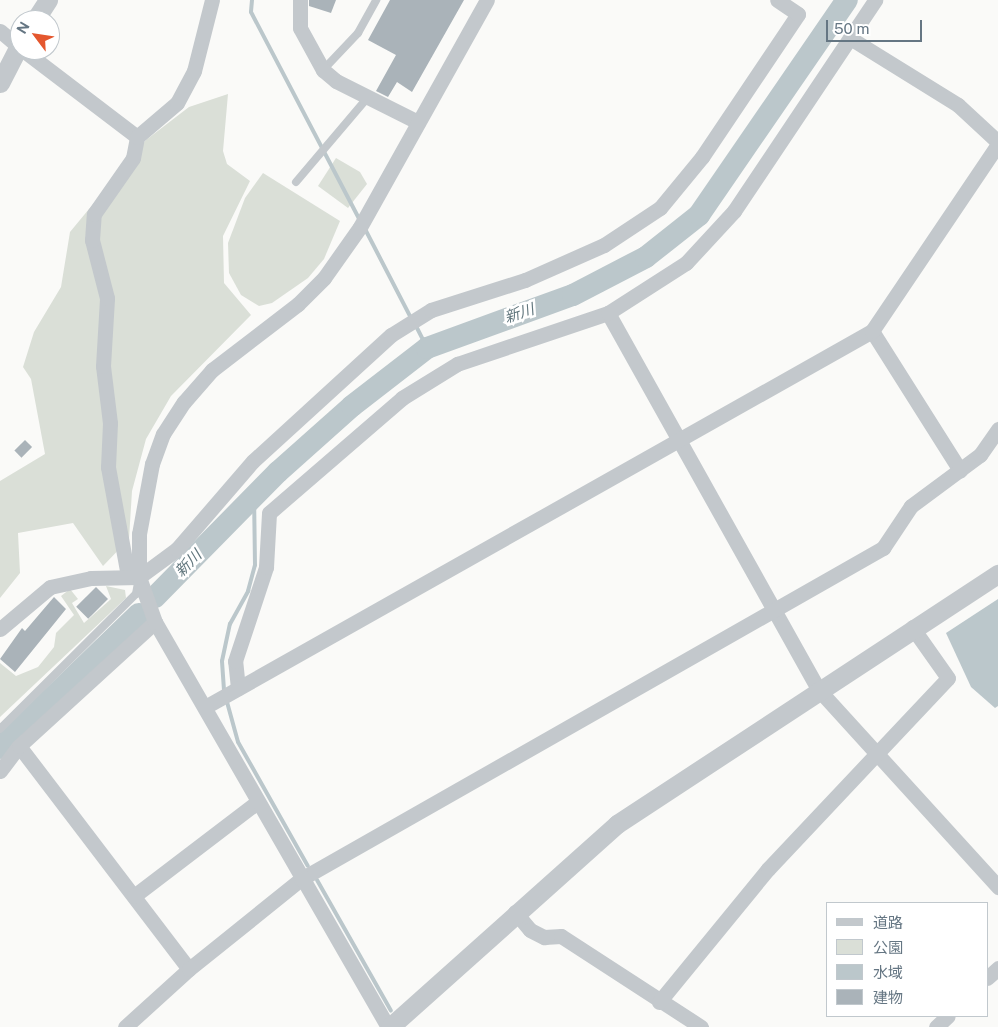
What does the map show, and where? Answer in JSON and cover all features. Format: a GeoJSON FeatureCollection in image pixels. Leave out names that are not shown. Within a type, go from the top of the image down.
{"type":"FeatureCollection","features":[{"type":"Feature","properties":{"kind":"street"},"geometry":{"type":"LineString","coordinates":[[212,0],[194,71],[177,103],[137,137],[133,158],[94,214],[92,240],[106,298],[103,366],[110,423],[108,468],[133,576],[155,622],[205,707],[256,803],[389,1027],[515,912],[617,824],[912,627],[998,574]]}},
{"type":"Feature","properties":{"kind":"street"},"geometry":{"type":"LineString","coordinates":[[300,0],[300,28],[323,70],[368,97],[418,122]]}},
{"type":"Feature","properties":{"kind":"street"},"geometry":{"type":"LineString","coordinates":[[133,576],[143,495],[163,434],[212,370],[298,304],[324,278],[360,227],[487,0]]}},
{"type":"Feature","properties":{"kind":"street"},"geometry":{"type":"LineString","coordinates":[[0,629],[50,587],[133,576],[177,549],[253,461],[391,335],[431,310],[526,280],[604,245],[660,208],[702,157],[798,14],[777,0]]}},
{"type":"Feature","properties":{"kind":"street"},"geometry":{"type":"LineString","coordinates":[[238,688],[235,660],[242,629],[266,567],[269,513],[402,398],[457,364],[608,313],[686,263],[734,211],[875,0]]}},
{"type":"Feature","properties":{"kind":"street"},"geometry":{"type":"LineString","coordinates":[[0,31],[10,39]]}},
{"type":"Feature","properties":{"kind":"street"},"geometry":{"type":"LineString","coordinates":[[205,707],[676,438],[872,331],[998,143],[958,105],[850,38]]}},
{"type":"Feature","properties":{"kind":"street"},"geometry":{"type":"LineString","coordinates":[[0,83],[13,60]]}},
{"type":"Feature","properties":{"kind":"street"},"geometry":{"type":"LineString","coordinates":[[37,60],[137,137]]}},
{"type":"Feature","properties":{"kind":"street"},"geometry":{"type":"LineString","coordinates":[[608,313],[676,438],[818,689],[998,887]]}},
{"type":"Feature","properties":{"kind":"street"},"geometry":{"type":"LineString","coordinates":[[872,331],[960,470]]}},
{"type":"Feature","properties":{"kind":"street"},"geometry":{"type":"LineString","coordinates":[[125,1027],[189,968],[301,879],[774,612],[882,548],[911,506],[980,455],[998,429]]}},
{"type":"Feature","properties":{"kind":"street"},"geometry":{"type":"LineString","coordinates":[[0,771],[19,746],[155,622]]}},
{"type":"Feature","properties":{"kind":"street"},"geometry":{"type":"LineString","coordinates":[[659,1002],[768,869],[877,756],[948,678],[912,627]]}},
{"type":"Feature","properties":{"kind":"street"},"geometry":{"type":"LineString","coordinates":[[19,746],[189,968]]}},
{"type":"Feature","properties":{"kind":"street"},"geometry":{"type":"LineString","coordinates":[[134,896],[256,803]]}},
{"type":"Feature","properties":{"kind":"street"},"geometry":{"type":"LineString","coordinates":[[515,912],[530,930],[544,937],[561,936],[659,1002],[701,1027]]}},
{"type":"Feature","properties":{"kind":"street"},"geometry":{"type":"LineString","coordinates":[[988,977],[998,968]]}},
{"type":"Feature","properties":{"kind":"street"},"geometry":{"type":"LineString","coordinates":[[936,1027],[947,1017]]}},
{"type":"Feature","properties":{"kind":"lane"},"geometry":{"type":"LineString","coordinates":[[323,70],[358,33],[376,0]]}},
{"type":"Feature","properties":{"kind":"lane"},"geometry":{"type":"LineString","coordinates":[[296,182],[368,97]]}},
{"type":"Feature","properties":{"kind":"lane"},"geometry":{"type":"LineString","coordinates":[[0,730],[136,594],[133,576]]}},
{"type":"Feature","properties":{"kind":"green space"},"geometry":{"type":"Polygon","coordinates":[[[228,94],[223,151],[227,164],[250,181],[223,236],[224,283],[251,315],[171,396],[146,439],[132,491],[129,539],[103,566],[73,523],[18,533],[20,573],[0,598],[0,481],[45,454],[31,379],[23,367],[34,332],[61,287],[70,232],[146,140],[189,107],[228,94]]]}},
{"type":"Feature","properties":{"kind":"green space"},"geometry":{"type":"Polygon","coordinates":[[[336,158],[360,172],[367,184],[348,208],[318,186],[336,158]]]}},
{"type":"Feature","properties":{"kind":"green space"},"geometry":{"type":"Polygon","coordinates":[[[263,173],[340,221],[324,259],[308,278],[272,303],[259,306],[241,295],[229,273],[228,243],[245,198],[263,173]]]}},
{"type":"Feature","properties":{"kind":"green space"},"geometry":{"type":"Polygon","coordinates":[[[106,586],[125,590],[126,598],[0,717],[0,663],[16,676],[38,667],[54,647],[56,633],[74,615],[61,596],[70,589],[78,599],[72,603],[84,623],[111,599],[106,586]]]}},
{"type":"Feature","properties":{"kind":"water"},"geometry":{"type":"Polygon","coordinates":[[[998,599],[998,706],[995,708],[971,687],[946,633],[998,599]]]}},
{"type":"Feature","properties":{"kind":"building"},"geometry":{"type":"Polygon","coordinates":[[[309,0],[336,0],[331,13],[309,6],[309,0]]]}},
{"type":"Feature","properties":{"kind":"building"},"geometry":{"type":"Polygon","coordinates":[[[390,0],[464,0],[412,92],[397,82],[388,97],[376,91],[396,55],[368,40],[390,0]]]}},
{"type":"Feature","properties":{"kind":"building"},"geometry":{"type":"Polygon","coordinates":[[[25,440],[32,447],[21,458],[14,451],[25,440]]]}},
{"type":"Feature","properties":{"kind":"building"},"geometry":{"type":"Polygon","coordinates":[[[96,587],[108,599],[88,619],[76,607],[96,587]]]}},
{"type":"Feature","properties":{"kind":"building"},"geometry":{"type":"Polygon","coordinates":[[[54,597],[66,609],[15,672],[0,659],[22,628],[25,631],[54,597]]]}},
{"type":"Feature","properties":{"kind":"waterway"},"geometry":{"type":"LineString","coordinates":[[252,0],[251,12],[359,219]]}},
{"type":"Feature","properties":{"kind":"waterway","name":"新川"},"geometry":{"type":"LineString","coordinates":[[155,597],[278,472],[352,406],[427,348],[573,295],[646,257],[699,215],[847,0]]}},
{"type":"Feature","properties":{"kind":"waterway"},"geometry":{"type":"LineString","coordinates":[[364,227],[411,318]]}},
{"type":"Feature","properties":{"kind":"waterway"},"geometry":{"type":"LineString","coordinates":[[415,324],[427,348]]}},
{"type":"Feature","properties":{"kind":"waterway"},"geometry":{"type":"LineString","coordinates":[[224,690],[222,661],[230,624],[248,591],[255,565],[254,495]]}},
{"type":"Feature","properties":{"kind":"waterway","name":"新川"},"geometry":{"type":"LineString","coordinates":[[0,748],[139,614]]}},
{"type":"Feature","properties":{"kind":"waterway"},"geometry":{"type":"LineString","coordinates":[[227,702],[238,742],[308,866]]}},
{"type":"Feature","properties":{"kind":"waterway"},"geometry":{"type":"LineString","coordinates":[[317,880],[391,1011]]}}]}
